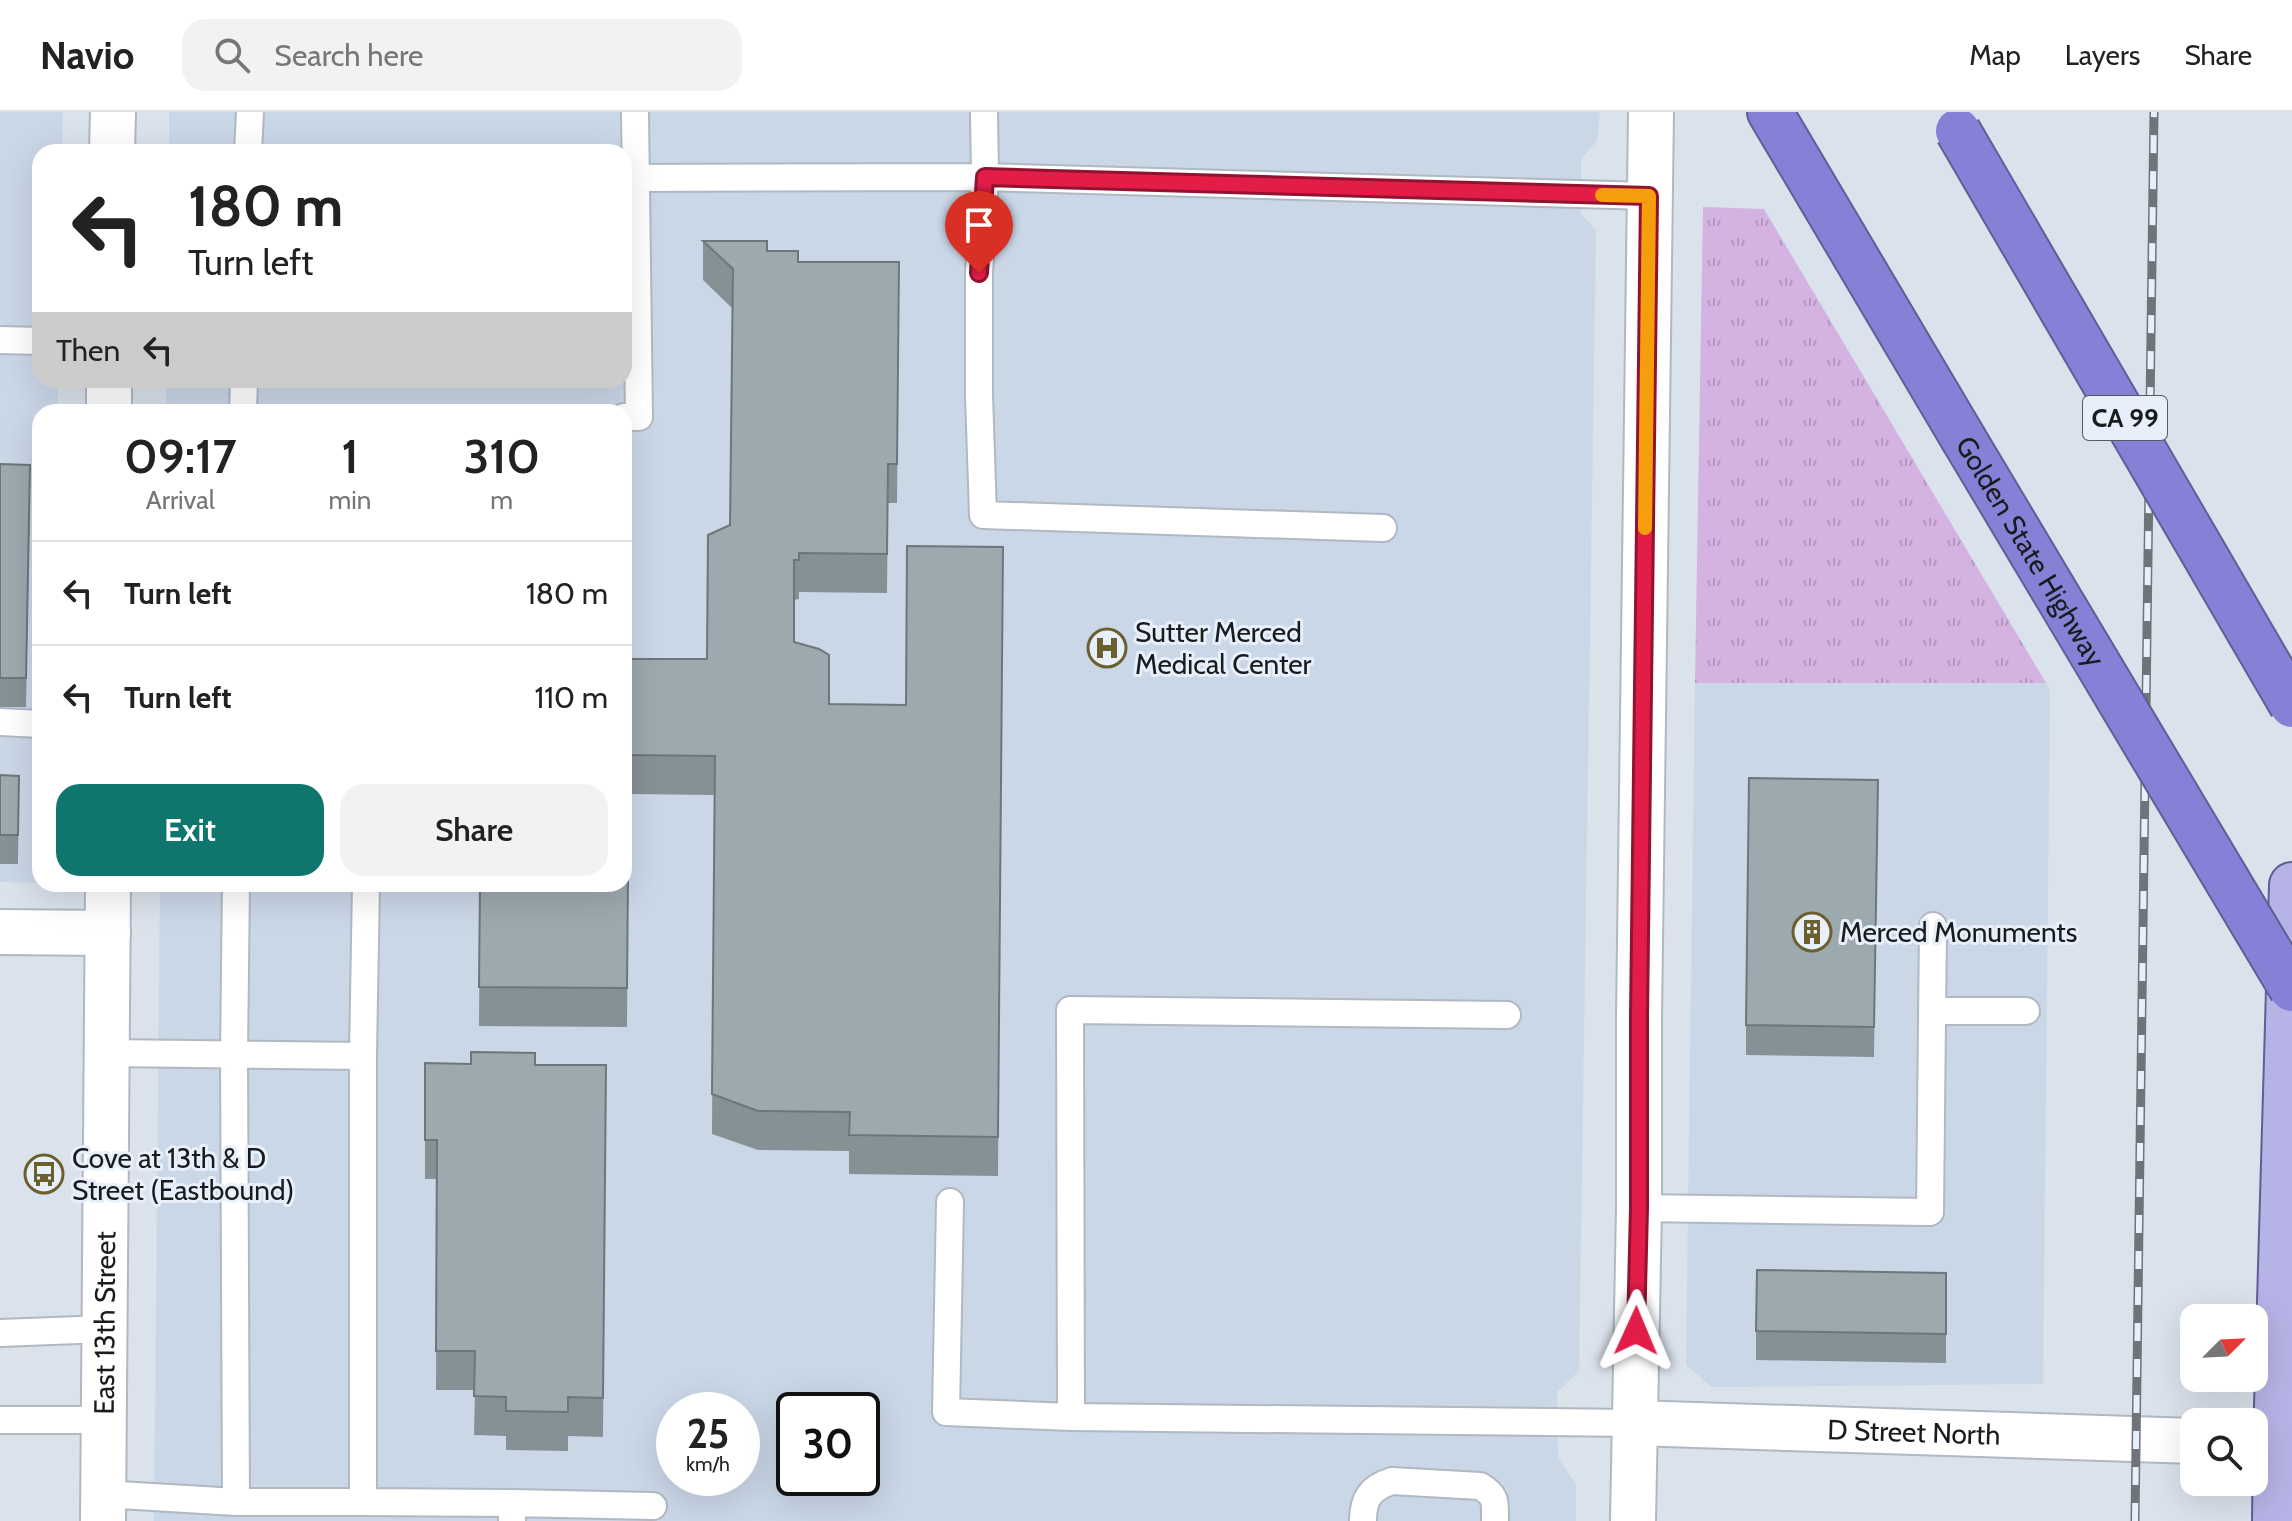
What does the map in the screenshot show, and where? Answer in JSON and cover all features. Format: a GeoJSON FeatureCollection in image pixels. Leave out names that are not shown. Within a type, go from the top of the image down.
{"type":"FeatureCollection","features":[{"type":"Feature","properties":{"kind":"highway","name":"Golden State Highway"},"geometry":{"type":"LineString","coordinates":[[1772,115],[2292,989]]}},
{"type":"Feature","properties":{"kind":"highway","name":"CA 99"},"geometry":{"type":"LineString","coordinates":[[1952,122],[2292,705]]}},
{"type":"Feature","properties":{"kind":"main road"},"geometry":{"type":"LineString","coordinates":[[2275,1521],[2274,1441],[2292,885]]}},
{"type":"Feature","properties":{"kind":"street"},"geometry":{"type":"LineString","coordinates":[[112,144],[113,112]]}},
{"type":"Feature","properties":{"kind":"street"},"geometry":{"type":"LineString","coordinates":[[1633,1521],[1651,112]]}},
{"type":"Feature","properties":{"kind":"street","name":"East 13th Street"},"geometry":{"type":"LineString","coordinates":[[103,1508],[108,892]]}},
{"type":"Feature","properties":{"kind":"street"},"geometry":{"type":"LineString","coordinates":[[0,932],[108,933]]}},
{"type":"Feature","properties":{"kind":"street","name":"D Street North"},"geometry":{"type":"LineString","coordinates":[[1634,1423],[2180,1441]]}},
{"type":"Feature","properties":{"kind":"lane"},"geometry":{"type":"LineString","coordinates":[[248,144],[250,112]]}},
{"type":"Feature","properties":{"kind":"lane"},"geometry":{"type":"LineString","coordinates":[[632,152],[635,112]]}},
{"type":"Feature","properties":{"kind":"lane"},"geometry":{"type":"LineString","coordinates":[[984,112],[985,177],[979,273],[983,515],[1383,528]]}},
{"type":"Feature","properties":{"kind":"lane"},"geometry":{"type":"LineString","coordinates":[[632,178],[985,177],[1649,196]]}},
{"type":"Feature","properties":{"kind":"lane"},"geometry":{"type":"LineString","coordinates":[[632,231],[639,417],[632,417]]}},
{"type":"Feature","properties":{"kind":"lane"},"geometry":{"type":"LineString","coordinates":[[0,340],[32,341]]}},
{"type":"Feature","properties":{"kind":"lane"},"geometry":{"type":"LineString","coordinates":[[0,722],[32,724]]}},
{"type":"Feature","properties":{"kind":"lane"},"geometry":{"type":"LineString","coordinates":[[236,892],[236,1502]]}},
{"type":"Feature","properties":{"kind":"lane"},"geometry":{"type":"LineString","coordinates":[[363,1502],[366,892]]}},
{"type":"Feature","properties":{"kind":"lane"},"geometry":{"type":"LineString","coordinates":[[1639,1208],[1930,1212],[1933,926]]}},
{"type":"Feature","properties":{"kind":"lane"},"geometry":{"type":"LineString","coordinates":[[1071,1417],[1070,1010],[1507,1015]]}},
{"type":"Feature","properties":{"kind":"lane"},"geometry":{"type":"LineString","coordinates":[[1933,1011],[2026,1011]]}},
{"type":"Feature","properties":{"kind":"lane"},"geometry":{"type":"LineString","coordinates":[[107,1053],[363,1056]]}},
{"type":"Feature","properties":{"kind":"lane"},"geometry":{"type":"LineString","coordinates":[[950,1202],[946,1412],[1071,1417],[1634,1423]]}},
{"type":"Feature","properties":{"kind":"lane"},"geometry":{"type":"LineString","coordinates":[[0,1333],[105,1329]]}},
{"type":"Feature","properties":{"kind":"lane"},"geometry":{"type":"LineString","coordinates":[[0,1420],[104,1420]]}},
{"type":"Feature","properties":{"kind":"lane"},"geometry":{"type":"LineString","coordinates":[[1363,1521],[1363,1504],[1369,1495],[1380,1485],[1392,1481],[1480,1486],[1491,1492],[1495,1503],[1495,1521]]}},
{"type":"Feature","properties":{"kind":"lane"},"geometry":{"type":"LineString","coordinates":[[103,1508],[236,1502],[363,1502],[512,1512],[653,1506]]}},
{"type":"Feature","properties":{"kind":"shaded area"},"geometry":{"type":"Polygon","coordinates":[[[0,112],[63,112],[62,144],[32,144],[32,388],[58,388],[57,404],[32,404],[32,883],[0,882],[0,112]]]}},
{"type":"Feature","properties":{"kind":"shaded area","name":"Sutter Merced Medical Center"},"geometry":{"type":"Polygon","coordinates":[[[169,112],[1600,112],[1597,141],[1581,159],[1581,214],[1596,230],[1579,1371],[1557,1392],[1558,1458],[1576,1484],[1576,1521],[154,1521],[160,892],[632,892],[632,404],[166,404],[166,388],[632,388],[632,144],[169,144],[169,112]]]}},
{"type":"Feature","properties":{"kind":"shaded area"},"geometry":{"type":"Polygon","coordinates":[[[1695,683],[2046,683],[2050,691],[2043,1384],[1712,1387],[1686,1365],[1695,683]]]}},
{"type":"Feature","properties":{"kind":"green space"},"geometry":{"type":"Polygon","coordinates":[[[1703,207],[1764,209],[2046,683],[1695,683],[1703,207]]]}},
{"type":"Feature","properties":{"kind":"building"},"geometry":{"type":"Polygon","coordinates":[[[703,241],[767,241],[767,251],[798,251],[798,262],[899,262],[897,464],[888,464],[887,554],[799,553],[799,560],[794,560],[794,642],[829,655],[829,704],[906,705],[907,546],[1003,547],[998,1137],[849,1135],[850,1112],[758,1111],[712,1094],[715,756],[632,755],[632,659],[707,659],[708,535],[730,525],[733,269],[703,241]]]}},
{"type":"Feature","properties":{"kind":"building"},"geometry":{"type":"Polygon","coordinates":[[[0,464],[30,465],[26,678],[0,678],[0,464]]]}},
{"type":"Feature","properties":{"kind":"building"},"geometry":{"type":"Polygon","coordinates":[[[0,775],[19,776],[18,835],[0,835],[0,775]]]}},
{"type":"Feature","properties":{"kind":"building","name":"Merced Monuments"},"geometry":{"type":"Polygon","coordinates":[[[1749,778],[1878,780],[1874,1027],[1746,1025],[1749,778]]]}},
{"type":"Feature","properties":{"kind":"building"},"geometry":{"type":"Polygon","coordinates":[[[480,892],[628,892],[627,988],[479,987],[480,892]]]}},
{"type":"Feature","properties":{"kind":"building"},"geometry":{"type":"Polygon","coordinates":[[[471,1052],[535,1053],[535,1065],[606,1065],[603,1398],[568,1397],[568,1412],[506,1411],[506,1397],[474,1396],[475,1351],[436,1351],[437,1140],[425,1140],[425,1063],[471,1064],[471,1052]]]}},
{"type":"Feature","properties":{"kind":"building"},"geometry":{"type":"Polygon","coordinates":[[[1757,1270],[1946,1273],[1946,1334],[1756,1331],[1757,1270]]]}},
{"type":"Feature","properties":{"kind":"railway"},"geometry":{"type":"LineString","coordinates":[[2135,1521],[2154,112]]}},
{"type":"Feature","properties":{"kind":"slow traffic"},"geometry":{"type":"LineString","coordinates":[[1602,195],[1649,196],[1645,528]]}},
{"type":"Feature","properties":{"kind":"place","name":"Sutter Merced Medical Center"},"geometry":{"type":"Point","coordinates":[1107,648]}},
{"type":"Feature","properties":{"kind":"place","name":"Merced Monuments"},"geometry":{"type":"Point","coordinates":[1812,932]}},
{"type":"Feature","properties":{"kind":"place","name":"Cove at 13th & D Street (Eastbound)"},"geometry":{"type":"Point","coordinates":[44,1174]}},
{"type":"Feature","properties":{"kind":"route"},"geometry":{"type":"LineString","coordinates":[[979,273],[985,177],[1649,196],[1636,1331]]}}]}
